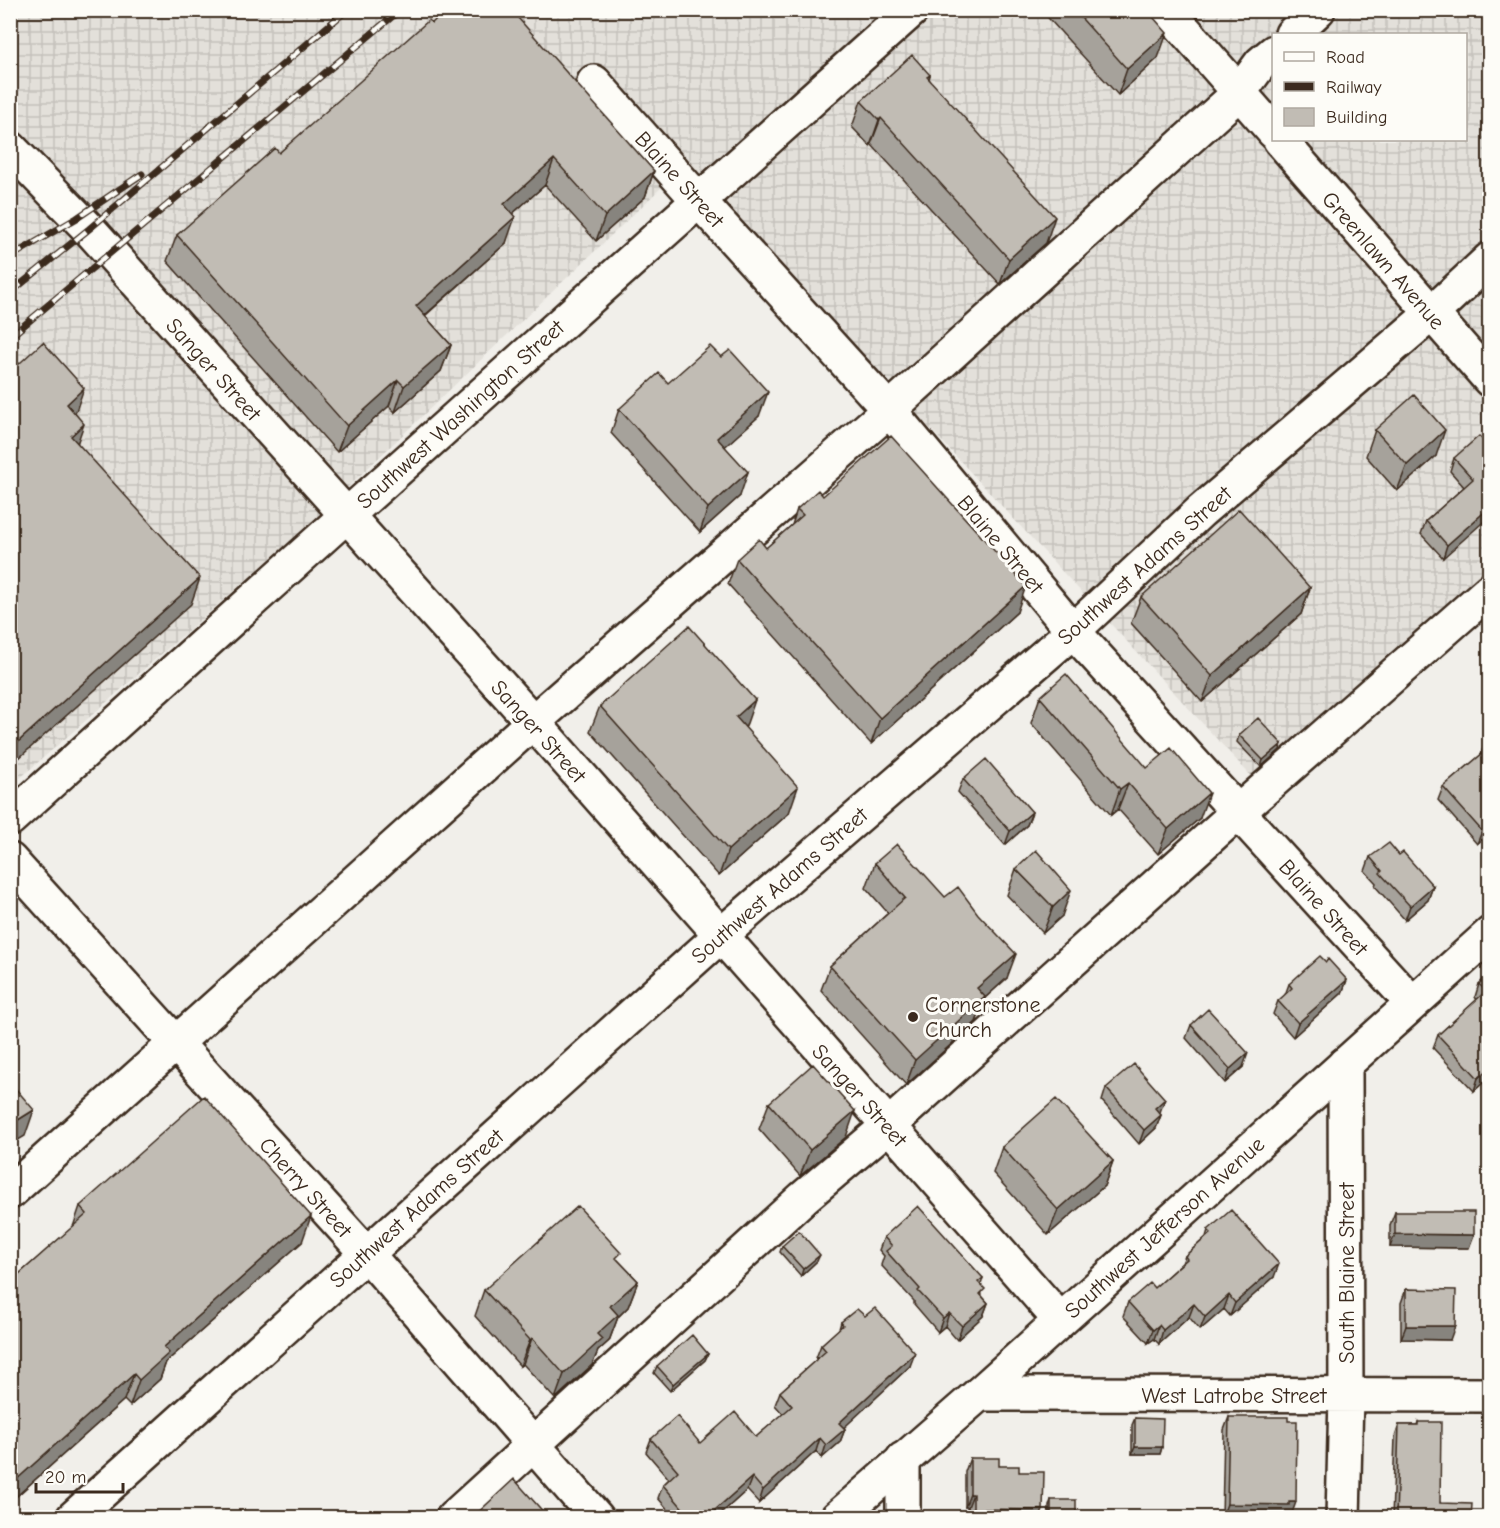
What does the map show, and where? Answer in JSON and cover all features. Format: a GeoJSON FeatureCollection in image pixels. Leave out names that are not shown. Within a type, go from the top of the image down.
{"type":"FeatureCollection","features":[{"type":"Feature","properties":{"kind":"street","name":"Southwest Washington Street"},"geometry":{"type":"LineString","coordinates":[[10,819],[912,10]]}},
{"type":"Feature","properties":{"kind":"street"},"geometry":{"type":"LineString","coordinates":[[1167,10],[1272,130]]}},
{"type":"Feature","properties":{"kind":"street"},"geometry":{"type":"LineString","coordinates":[[1293,33],[1318,10]]}},
{"type":"Feature","properties":{"kind":"street"},"geometry":{"type":"LineString","coordinates":[[10,1192],[533,722],[889,410],[1239,93],[1261,63],[1272,54]]}},
{"type":"Feature","properties":{"kind":"street","name":"Blaine Street"},"geometry":{"type":"LineString","coordinates":[[594,82],[889,410],[1073,631],[1412,1003]]}},
{"type":"Feature","properties":{"kind":"street","name":"Greenlawn Avenue"},"geometry":{"type":"LineString","coordinates":[[1281,141],[1490,380]]}},
{"type":"Feature","properties":{"kind":"street","name":"Sanger Street"},"geometry":{"type":"LineString","coordinates":[[10,148],[89,229],[533,722],[1060,1320]]}},
{"type":"Feature","properties":{"kind":"street","name":"Southwest Adams Street"},"geometry":{"type":"LineString","coordinates":[[73,1518],[720,936],[1073,631],[1201,512],[1431,314],[1490,259]]}},
{"type":"Feature","properties":{"kind":"street"},"geometry":{"type":"LineString","coordinates":[[453,1518],[803,1198],[888,1126],[1490,590]]}},
{"type":"Feature","properties":{"kind":"street","name":"Cherry Street"},"geometry":{"type":"LineString","coordinates":[[10,861],[366,1253],[597,1518]]}},
{"type":"Feature","properties":{"kind":"street","name":"Southwest Jefferson Avenue"},"geometry":{"type":"LineString","coordinates":[[837,1518],[979,1394],[1490,934]]}},
{"type":"Feature","properties":{"kind":"street","name":"South Blaine Street"},"geometry":{"type":"LineString","coordinates":[[1343,1518],[1346,1396],[1345,1064]]}},
{"type":"Feature","properties":{"kind":"street","name":"West Latrobe Street"},"geometry":{"type":"LineString","coordinates":[[979,1394],[1490,1395]]}},
{"type":"Feature","properties":{"kind":"street"},"geometry":{"type":"LineString","coordinates":[[903,1459],[903,1518]]}},
{"type":"Feature","properties":{"kind":"shaded area"},"geometry":{"type":"Polygon","coordinates":[[[11,11],[1489,11],[1489,592],[1264,790],[686,164],[303,530],[11,786],[11,11]]]}},
{"type":"Feature","properties":{"kind":"building"},"geometry":{"type":"Polygon","coordinates":[[[446,10],[511,10],[654,171],[605,216],[554,159],[504,204],[515,217],[416,306],[451,345],[404,386],[398,380],[347,426],[177,235],[275,148],[279,153],[429,20],[432,23],[446,10]]]}},
{"type":"Feature","properties":{"kind":"building"},"geometry":{"type":"Polygon","coordinates":[[[1074,10],[1147,10],[1167,33],[1127,69],[1074,10]]]}},
{"type":"Feature","properties":{"kind":"building"},"geometry":{"type":"Polygon","coordinates":[[[912,55],[930,75],[927,77],[1055,217],[1009,259],[881,118],[879,120],[861,101],[912,55]]]}},
{"type":"Feature","properties":{"kind":"building"},"geometry":{"type":"Polygon","coordinates":[[[43,342],[84,388],[67,404],[84,424],[71,436],[200,578],[10,749],[10,372],[43,342]]]}},
{"type":"Feature","properties":{"kind":"building"},"geometry":{"type":"Polygon","coordinates":[[[710,346],[721,357],[730,350],[768,392],[717,438],[748,472],[708,508],[619,409],[659,373],[668,383],[710,346]]]}},
{"type":"Feature","properties":{"kind":"building"},"geometry":{"type":"Polygon","coordinates":[[[1414,395],[1445,430],[1407,465],[1375,430],[1414,395]]]}},
{"type":"Feature","properties":{"kind":"building"},"geometry":{"type":"Polygon","coordinates":[[[891,436],[1026,586],[880,718],[737,559],[759,539],[766,548],[803,515],[797,509],[818,490],[823,496],[891,436]]]}},
{"type":"Feature","properties":{"kind":"building"},"geometry":{"type":"Polygon","coordinates":[[[1479,436],[1490,447],[1490,507],[1447,545],[1426,521],[1473,479],[1454,458],[1479,436]]]}},
{"type":"Feature","properties":{"kind":"building"},"geometry":{"type":"Polygon","coordinates":[[[1239,509],[1310,588],[1212,676],[1141,597],[1239,509]]]}},
{"type":"Feature","properties":{"kind":"building"},"geometry":{"type":"Polygon","coordinates":[[[689,626],[755,700],[736,717],[798,787],[728,850],[600,706],[689,626]]]}},
{"type":"Feature","properties":{"kind":"building"},"geometry":{"type":"Polygon","coordinates":[[[1066,674],[1147,768],[1171,748],[1209,793],[1168,829],[1128,783],[1120,789],[1040,697],[1066,674]]]}},
{"type":"Feature","properties":{"kind":"building"},"geometry":{"type":"Polygon","coordinates":[[[1258,718],[1282,744],[1263,760],[1239,735],[1258,718]]]}},
{"type":"Feature","properties":{"kind":"building"},"geometry":{"type":"Polygon","coordinates":[[[1490,747],[1490,825],[1482,831],[1443,787],[1490,747]]]}},
{"type":"Feature","properties":{"kind":"building"},"geometry":{"type":"Polygon","coordinates":[[[986,759],[1032,812],[1010,831],[963,779],[986,759]]]}},
{"type":"Feature","properties":{"kind":"building"},"geometry":{"type":"Polygon","coordinates":[[[1389,843],[1399,855],[1403,852],[1433,886],[1410,906],[1380,873],[1382,871],[1370,857],[1389,843]]]}},
{"type":"Feature","properties":{"kind":"building"},"geometry":{"type":"Polygon","coordinates":[[[897,844],[945,897],[958,887],[978,914],[1016,954],[977,988],[985,997],[915,1060],[830,966],[905,898],[875,863],[897,844]]]}},
{"type":"Feature","properties":{"kind":"building"},"geometry":{"type":"Polygon","coordinates":[[[1036,850],[1071,890],[1053,907],[1016,869],[1036,850]]]}},
{"type":"Feature","properties":{"kind":"building"},"geometry":{"type":"Polygon","coordinates":[[[1320,956],[1326,962],[1328,959],[1347,980],[1298,1023],[1278,1001],[1292,988],[1289,984],[1320,956]]]}},
{"type":"Feature","properties":{"kind":"building"},"geometry":{"type":"Polygon","coordinates":[[[1490,974],[1490,1070],[1478,1078],[1438,1035],[1486,991],[1479,984],[1490,974]]]}},
{"type":"Feature","properties":{"kind":"building"},"geometry":{"type":"Polygon","coordinates":[[[1208,1009],[1248,1053],[1230,1069],[1191,1025],[1208,1009]]]}},
{"type":"Feature","properties":{"kind":"building"},"geometry":{"type":"Polygon","coordinates":[[[813,1064],[855,1111],[810,1150],[769,1103],[813,1064]]]}},
{"type":"Feature","properties":{"kind":"building"},"geometry":{"type":"Polygon","coordinates":[[[1134,1064],[1165,1099],[1155,1108],[1161,1115],[1144,1130],[1106,1088],[1134,1064]]]}},
{"type":"Feature","properties":{"kind":"building"},"geometry":{"type":"Polygon","coordinates":[[[10,1082],[34,1110],[10,1125],[10,1082]]]}},
{"type":"Feature","properties":{"kind":"building"},"geometry":{"type":"Polygon","coordinates":[[[204,1096],[311,1216],[164,1347],[169,1353],[139,1380],[134,1374],[16,1480],[10,1474],[10,1282],[87,1214],[80,1206],[204,1096]]]}},
{"type":"Feature","properties":{"kind":"building"},"geometry":{"type":"Polygon","coordinates":[[[1056,1099],[1113,1161],[1058,1210],[1002,1147],[1056,1099]]]}},
{"type":"Feature","properties":{"kind":"building"},"geometry":{"type":"Polygon","coordinates":[[[578,1206],[621,1253],[616,1258],[638,1281],[610,1306],[618,1315],[597,1334],[602,1339],[564,1374],[484,1290],[578,1206]]]}},
{"type":"Feature","properties":{"kind":"building"},"geometry":{"type":"Polygon","coordinates":[[[918,1206],[983,1278],[978,1282],[985,1289],[980,1294],[988,1303],[962,1326],[949,1313],[943,1318],[886,1251],[892,1246],[884,1237],[918,1206]]]}},
{"type":"Feature","properties":{"kind":"building"},"geometry":{"type":"Polygon","coordinates":[[[1231,1210],[1279,1264],[1235,1303],[1229,1295],[1205,1317],[1194,1304],[1163,1330],[1159,1325],[1153,1330],[1128,1302],[1150,1283],[1154,1288],[1187,1259],[1185,1256],[1211,1233],[1208,1230],[1231,1210]]]}},
{"type":"Feature","properties":{"kind":"building"},"geometry":{"type":"Polygon","coordinates":[[[1395,1212],[1474,1212],[1474,1235],[1395,1234],[1395,1212]]]}},
{"type":"Feature","properties":{"kind":"building"},"geometry":{"type":"Polygon","coordinates":[[[799,1231],[820,1255],[803,1269],[782,1246],[799,1231]]]}},
{"type":"Feature","properties":{"kind":"building"},"geometry":{"type":"Polygon","coordinates":[[[1406,1289],[1456,1290],[1455,1326],[1406,1326],[1406,1289]]]}},
{"type":"Feature","properties":{"kind":"building"},"geometry":{"type":"Polygon","coordinates":[[[875,1308],[915,1353],[839,1423],[845,1429],[826,1445],[820,1438],[763,1490],[752,1477],[706,1518],[691,1518],[663,1485],[678,1471],[651,1439],[677,1416],[700,1443],[735,1412],[756,1437],[792,1406],[780,1392],[826,1351],[821,1345],[843,1325],[841,1322],[857,1309],[865,1316],[875,1308]]]}},
{"type":"Feature","properties":{"kind":"building"},"geometry":{"type":"Polygon","coordinates":[[[692,1335],[708,1354],[673,1384],[657,1366],[692,1335]]]}},
{"type":"Feature","properties":{"kind":"building"},"geometry":{"type":"Polygon","coordinates":[[[1229,1417],[1288,1417],[1288,1421],[1297,1421],[1296,1502],[1289,1502],[1289,1505],[1227,1504],[1229,1417]]]}},
{"type":"Feature","properties":{"kind":"building"},"geometry":{"type":"Polygon","coordinates":[[[1135,1418],[1163,1419],[1162,1447],[1135,1447],[1135,1418]]]}},
{"type":"Feature","properties":{"kind":"building"},"geometry":{"type":"Polygon","coordinates":[[[1418,1422],[1441,1422],[1440,1503],[1472,1504],[1471,1518],[1396,1518],[1399,1425],[1418,1425],[1418,1422]]]}},
{"type":"Feature","properties":{"kind":"building"},"geometry":{"type":"Polygon","coordinates":[[[970,1458],[999,1458],[999,1466],[1019,1466],[1019,1472],[1044,1472],[1043,1510],[973,1509],[973,1494],[970,1494],[970,1458]]]}},
{"type":"Feature","properties":{"kind":"building"},"geometry":{"type":"Polygon","coordinates":[[[514,1479],[547,1516],[545,1518],[472,1518],[514,1479]]]}},
{"type":"Feature","properties":{"kind":"building"},"geometry":{"type":"Polygon","coordinates":[[[1051,1500],[1076,1500],[1076,1518],[1051,1518],[1051,1500]]]}},
{"type":"Feature","properties":{"kind":"railway"},"geometry":{"type":"LineString","coordinates":[[10,293],[347,10]]}},
{"type":"Feature","properties":{"kind":"railway"},"geometry":{"type":"LineString","coordinates":[[10,337],[400,10]]}},
{"type":"Feature","properties":{"kind":"railway"},"geometry":{"type":"LineString","coordinates":[[10,257],[77,218],[142,174]]}},
{"type":"Feature","properties":{"kind":"place","name":"Cornerstone Church"},"geometry":{"type":"Point","coordinates":[913,1017]}}]}
